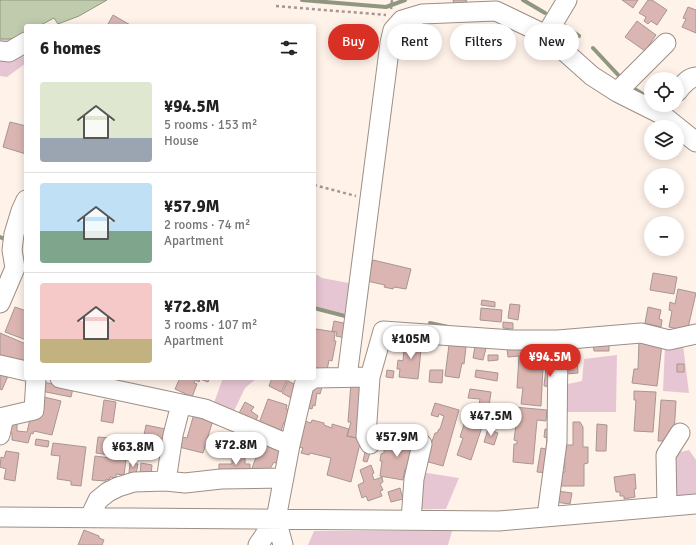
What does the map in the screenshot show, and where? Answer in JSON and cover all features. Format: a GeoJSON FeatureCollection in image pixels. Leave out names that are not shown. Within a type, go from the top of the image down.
{"type":"FeatureCollection","features":[{"type":"Feature","properties":{"kind":"street"},"geometry":{"type":"LineString","coordinates":[[553,24],[567,0]]}},
{"type":"Feature","properties":{"kind":"street"},"geometry":{"type":"LineString","coordinates":[[347,377],[390,43],[394,30],[402,20],[422,14],[497,5],[528,24]]}},
{"type":"Feature","properties":{"kind":"street"},"geometry":{"type":"LineString","coordinates":[[0,51],[9,52],[24,43]]}},
{"type":"Feature","properties":{"kind":"street"},"geometry":{"type":"LineString","coordinates":[[617,92],[666,43]]}},
{"type":"Feature","properties":{"kind":"street"},"geometry":{"type":"LineString","coordinates":[[574,60],[592,76],[617,92],[644,102]]}},
{"type":"Feature","properties":{"kind":"street"},"geometry":{"type":"LineString","coordinates":[[684,83],[696,77]]}},
{"type":"Feature","properties":{"kind":"street"},"geometry":{"type":"LineString","coordinates":[[667,112],[696,142]]}},
{"type":"Feature","properties":{"kind":"street"},"geometry":{"type":"LineString","coordinates":[[0,303],[15,268],[13,242],[24,204]]}},
{"type":"Feature","properties":{"kind":"street"},"geometry":{"type":"LineString","coordinates":[[370,444],[366,436],[370,377],[383,331],[512,340],[558,340],[641,333],[669,340],[696,334]]}},
{"type":"Feature","properties":{"kind":"street"},"geometry":{"type":"LineString","coordinates":[[547,516],[557,442],[558,340]]}},
{"type":"Feature","properties":{"kind":"street"},"geometry":{"type":"LineString","coordinates":[[0,365],[24,371]]}},
{"type":"Feature","properties":{"kind":"street"},"geometry":{"type":"LineString","coordinates":[[316,378],[370,377]]}},
{"type":"Feature","properties":{"kind":"street"},"geometry":{"type":"LineString","coordinates":[[0,434],[4,417],[34,410],[36,380]]}},
{"type":"Feature","properties":{"kind":"street"},"geometry":{"type":"LineString","coordinates":[[69,380],[205,409],[290,445]]}},
{"type":"Feature","properties":{"kind":"street"},"geometry":{"type":"LineString","coordinates":[[258,545],[276,519],[290,445],[304,384],[311,380]]}},
{"type":"Feature","properties":{"kind":"street"},"geometry":{"type":"LineString","coordinates":[[166,481],[173,435],[181,404]]}},
{"type":"Feature","properties":{"kind":"street"},"geometry":{"type":"LineString","coordinates":[[667,506],[666,455],[680,433]]}},
{"type":"Feature","properties":{"kind":"street"},"geometry":{"type":"LineString","coordinates":[[411,520],[414,479],[422,444]]}},
{"type":"Feature","properties":{"kind":"street"},"geometry":{"type":"LineString","coordinates":[[90,517],[98,500],[108,492],[134,482],[166,481],[184,483],[284,478]]}},
{"type":"Feature","properties":{"kind":"street"},"geometry":{"type":"LineString","coordinates":[[0,517],[498,520],[696,504]]}},
{"type":"Feature","properties":{"kind":"street"},"geometry":{"type":"LineString","coordinates":[[276,519],[284,545]]}},
{"type":"Feature","properties":{"kind":"path"},"geometry":{"type":"LineString","coordinates":[[276,6],[391,15],[402,20]]}},
{"type":"Feature","properties":{"kind":"path"},"geometry":{"type":"LineString","coordinates":[[316,186],[370,200]]}},
{"type":"Feature","properties":{"kind":"shaded area"},"geometry":{"type":"Polygon","coordinates":[[[0,0],[107,0],[79,16],[58,24],[54,18],[43,24],[24,24],[24,34],[11,39],[0,39],[0,0]]]}},
{"type":"Feature","properties":{"kind":"shaded area"},"geometry":{"type":"Polygon","coordinates":[[[24,34],[24,64],[7,77],[0,76],[0,39],[11,39],[24,34]]]}},
{"type":"Feature","properties":{"kind":"shaded area"},"geometry":{"type":"Polygon","coordinates":[[[316,274],[322,278],[354,284],[350,315],[316,306],[316,274]]]}},
{"type":"Feature","properties":{"kind":"shaded area"},"geometry":{"type":"Polygon","coordinates":[[[665,345],[683,345],[689,393],[663,391],[665,345]]]}},
{"type":"Feature","properties":{"kind":"shaded area"},"geometry":{"type":"Polygon","coordinates":[[[617,355],[616,412],[562,412],[563,385],[582,381],[584,359],[617,355]]]}},
{"type":"Feature","properties":{"kind":"shaded area"},"geometry":{"type":"Polygon","coordinates":[[[222,380],[255,380],[245,388],[233,413],[214,403],[222,380]]]}},
{"type":"Feature","properties":{"kind":"shaded area"},"geometry":{"type":"Polygon","coordinates":[[[689,450],[696,460],[696,494],[671,499],[672,454],[689,450]]]}},
{"type":"Feature","properties":{"kind":"shaded area"},"geometry":{"type":"Polygon","coordinates":[[[421,472],[459,478],[446,509],[417,509],[421,472]]]}},
{"type":"Feature","properties":{"kind":"shaded area"},"geometry":{"type":"Polygon","coordinates":[[[314,531],[452,531],[448,545],[308,545],[314,531]]]}},
{"type":"Feature","properties":{"kind":"building"},"geometry":{"type":"Polygon","coordinates":[[[453,0],[466,0],[467,2],[454,4],[453,0]]]}},
{"type":"Feature","properties":{"kind":"building"},"geometry":{"type":"Polygon","coordinates":[[[622,0],[638,0],[633,8],[622,0]]]}},
{"type":"Feature","properties":{"kind":"building"},"geometry":{"type":"Polygon","coordinates":[[[648,0],[652,0],[667,10],[657,25],[651,21],[648,24],[644,21],[646,17],[639,13],[648,0]]]}},
{"type":"Feature","properties":{"kind":"building"},"geometry":{"type":"Polygon","coordinates":[[[688,7],[696,10],[696,33],[682,27],[686,19],[683,18],[688,7]]]}},
{"type":"Feature","properties":{"kind":"building"},"geometry":{"type":"Polygon","coordinates":[[[113,15],[129,24],[108,24],[113,15]]]}},
{"type":"Feature","properties":{"kind":"building"},"geometry":{"type":"Polygon","coordinates":[[[637,21],[656,35],[645,51],[625,37],[637,21]]]}},
{"type":"Feature","properties":{"kind":"building"},"geometry":{"type":"Polygon","coordinates":[[[10,122],[24,126],[24,153],[3,147],[10,122]]]}},
{"type":"Feature","properties":{"kind":"building"},"geometry":{"type":"Polygon","coordinates":[[[373,260],[411,269],[406,289],[394,287],[393,289],[384,287],[385,285],[367,281],[373,260]]]}},
{"type":"Feature","properties":{"kind":"building"},"geometry":{"type":"Polygon","coordinates":[[[653,273],[677,277],[674,294],[650,290],[653,273]]]}},
{"type":"Feature","properties":{"kind":"building"},"geometry":{"type":"Polygon","coordinates":[[[678,289],[696,293],[688,328],[683,330],[669,327],[672,311],[669,310],[670,302],[675,304],[678,289]]]}},
{"type":"Feature","properties":{"kind":"building"},"geometry":{"type":"Polygon","coordinates":[[[482,300],[495,302],[495,307],[481,305],[482,300]]]}},
{"type":"Feature","properties":{"kind":"building"},"geometry":{"type":"Polygon","coordinates":[[[510,304],[520,305],[518,320],[508,318],[510,304]]]}},
{"type":"Feature","properties":{"kind":"building"},"geometry":{"type":"Polygon","coordinates":[[[15,307],[24,310],[24,339],[5,332],[15,307]]]}},
{"type":"Feature","properties":{"kind":"building"},"geometry":{"type":"Polygon","coordinates":[[[648,307],[661,310],[659,319],[662,320],[661,327],[645,323],[648,307]]]}},
{"type":"Feature","properties":{"kind":"building"},"geometry":{"type":"Polygon","coordinates":[[[481,308],[502,310],[501,322],[480,320],[481,308]]]}},
{"type":"Feature","properties":{"kind":"building"},"geometry":{"type":"Polygon","coordinates":[[[334,321],[348,324],[345,338],[336,336],[337,332],[332,331],[334,321]]]}},
{"type":"Feature","properties":{"kind":"building"},"geometry":{"type":"Polygon","coordinates":[[[503,322],[513,323],[513,329],[503,328],[503,322]]]}},
{"type":"Feature","properties":{"kind":"building"},"geometry":{"type":"Polygon","coordinates":[[[316,329],[335,332],[334,341],[336,341],[332,361],[329,360],[327,370],[316,367],[316,329]]]}},
{"type":"Feature","properties":{"kind":"building"},"geometry":{"type":"Polygon","coordinates":[[[0,333],[24,343],[23,364],[0,355],[0,333]]]}},
{"type":"Feature","properties":{"kind":"building"},"geometry":{"type":"Polygon","coordinates":[[[410,338],[422,340],[418,379],[399,377],[400,369],[397,369],[398,360],[403,361],[404,348],[409,349],[410,338]]]}},
{"type":"Feature","properties":{"kind":"building"},"geometry":{"type":"Polygon","coordinates":[[[639,341],[662,344],[657,386],[632,383],[634,369],[638,369],[639,341]]]}},
{"type":"Feature","properties":{"kind":"building"},"geometry":{"type":"Polygon","coordinates":[[[609,342],[609,351],[594,351],[593,343],[609,342]]]}},
{"type":"Feature","properties":{"kind":"building"},"geometry":{"type":"Polygon","coordinates":[[[449,345],[466,347],[464,364],[462,363],[459,378],[445,376],[449,345]]]}},
{"type":"Feature","properties":{"kind":"building"},"geometry":{"type":"Polygon","coordinates":[[[576,345],[578,373],[566,374],[563,346],[576,345]]]}},
{"type":"Feature","properties":{"kind":"building"},"geometry":{"type":"Polygon","coordinates":[[[475,346],[486,348],[483,360],[473,358],[475,346]]]}},
{"type":"Feature","properties":{"kind":"building"},"geometry":{"type":"Polygon","coordinates":[[[507,348],[544,349],[541,406],[521,404],[523,388],[517,388],[519,356],[508,357],[507,348]]]}},
{"type":"Feature","properties":{"kind":"building"},"geometry":{"type":"Polygon","coordinates":[[[488,355],[498,355],[498,360],[488,361],[488,355]]]}},
{"type":"Feature","properties":{"kind":"building"},"geometry":{"type":"Polygon","coordinates":[[[677,364],[684,364],[684,372],[677,372],[677,364]]]}},
{"type":"Feature","properties":{"kind":"building"},"geometry":{"type":"Polygon","coordinates":[[[546,368],[555,369],[553,387],[544,386],[546,368]]]}},
{"type":"Feature","properties":{"kind":"building"},"geometry":{"type":"Polygon","coordinates":[[[387,370],[394,371],[393,378],[386,377],[387,370]]]}},
{"type":"Feature","properties":{"kind":"building"},"geometry":{"type":"Polygon","coordinates":[[[430,370],[443,370],[442,383],[429,382],[430,370]]]}},
{"type":"Feature","properties":{"kind":"building"},"geometry":{"type":"Polygon","coordinates":[[[476,370],[498,373],[497,381],[475,377],[476,370]]]}},
{"type":"Feature","properties":{"kind":"building"},"geometry":{"type":"Polygon","coordinates":[[[0,372],[8,376],[2,390],[0,389],[0,372]]]}},
{"type":"Feature","properties":{"kind":"building"},"geometry":{"type":"Polygon","coordinates":[[[179,380],[195,380],[194,383],[197,384],[192,397],[175,389],[179,380]]]}},
{"type":"Feature","properties":{"kind":"building"},"geometry":{"type":"Polygon","coordinates":[[[271,380],[287,380],[281,392],[269,386],[271,380]]]}},
{"type":"Feature","properties":{"kind":"building"},"geometry":{"type":"Polygon","coordinates":[[[288,381],[296,385],[293,399],[282,393],[288,381]]]}},
{"type":"Feature","properties":{"kind":"building"},"geometry":{"type":"Polygon","coordinates":[[[43,382],[73,388],[71,397],[41,391],[43,382]]]}},
{"type":"Feature","properties":{"kind":"building"},"geometry":{"type":"Polygon","coordinates":[[[351,383],[365,384],[361,439],[347,436],[351,422],[348,422],[351,383]]]}},
{"type":"Feature","properties":{"kind":"building"},"geometry":{"type":"Polygon","coordinates":[[[315,385],[322,387],[320,394],[317,393],[315,406],[313,405],[312,409],[305,407],[310,389],[315,385]]]}},
{"type":"Feature","properties":{"kind":"building"},"geometry":{"type":"Polygon","coordinates":[[[470,389],[491,392],[488,413],[478,412],[480,399],[468,398],[470,389]]]}},
{"type":"Feature","properties":{"kind":"building"},"geometry":{"type":"Polygon","coordinates":[[[634,391],[656,392],[653,432],[634,431],[636,400],[634,400],[634,391]]]}},
{"type":"Feature","properties":{"kind":"building"},"geometry":{"type":"Polygon","coordinates":[[[44,397],[61,401],[52,435],[34,431],[33,434],[31,433],[28,443],[12,440],[12,433],[7,432],[8,423],[17,424],[17,431],[27,432],[31,415],[44,397]]]}},
{"type":"Feature","properties":{"kind":"building"},"geometry":{"type":"Polygon","coordinates":[[[268,399],[287,405],[286,409],[291,410],[287,422],[284,422],[281,431],[258,426],[268,399]]]}},
{"type":"Feature","properties":{"kind":"building"},"geometry":{"type":"Polygon","coordinates":[[[104,400],[116,402],[113,423],[101,421],[104,400]]]}},
{"type":"Feature","properties":{"kind":"building"},"geometry":{"type":"Polygon","coordinates":[[[661,400],[676,401],[674,434],[670,441],[658,441],[661,400]]]}},
{"type":"Feature","properties":{"kind":"building"},"geometry":{"type":"Polygon","coordinates":[[[245,402],[254,407],[251,411],[258,416],[254,424],[238,415],[245,402]]]}},
{"type":"Feature","properties":{"kind":"building"},"geometry":{"type":"Polygon","coordinates":[[[435,403],[459,410],[443,466],[425,461],[435,433],[437,433],[440,429],[444,416],[439,414],[438,417],[431,415],[435,403]]]}},
{"type":"Feature","properties":{"kind":"building"},"geometry":{"type":"Polygon","coordinates":[[[514,407],[547,410],[546,421],[537,420],[533,464],[513,462],[514,444],[517,444],[517,441],[514,440],[516,424],[518,424],[519,417],[513,416],[514,407]]]}},
{"type":"Feature","properties":{"kind":"building"},"geometry":{"type":"Polygon","coordinates":[[[194,414],[213,420],[203,453],[179,447],[182,437],[187,438],[194,414]]]}},
{"type":"Feature","properties":{"kind":"building"},"geometry":{"type":"Polygon","coordinates":[[[467,415],[484,421],[471,460],[457,455],[463,438],[460,437],[467,415]]]}},
{"type":"Feature","properties":{"kind":"building"},"geometry":{"type":"Polygon","coordinates":[[[312,420],[324,423],[324,425],[332,428],[332,424],[349,429],[347,436],[361,439],[351,482],[327,475],[331,458],[310,453],[309,455],[301,453],[303,448],[298,447],[305,421],[311,423],[312,420]]]}},
{"type":"Feature","properties":{"kind":"building"},"geometry":{"type":"Polygon","coordinates":[[[573,422],[580,422],[583,427],[583,447],[588,447],[588,463],[584,464],[584,486],[561,486],[561,472],[565,472],[564,445],[573,445],[573,422]]]}},
{"type":"Feature","properties":{"kind":"building"},"geometry":{"type":"Polygon","coordinates":[[[597,424],[607,425],[606,451],[596,451],[597,424]]]}},
{"type":"Feature","properties":{"kind":"building"},"geometry":{"type":"Polygon","coordinates":[[[146,425],[170,430],[167,440],[144,435],[146,425]]]}},
{"type":"Feature","properties":{"kind":"building"},"geometry":{"type":"Polygon","coordinates":[[[488,429],[498,433],[494,445],[484,442],[488,429]]]}},
{"type":"Feature","properties":{"kind":"building"},"geometry":{"type":"Polygon","coordinates":[[[545,429],[553,430],[549,473],[537,472],[541,448],[546,449],[547,438],[544,437],[545,429]]]}},
{"type":"Feature","properties":{"kind":"building"},"geometry":{"type":"Polygon","coordinates":[[[243,432],[257,439],[253,447],[239,440],[243,432]]]}},
{"type":"Feature","properties":{"kind":"building"},"geometry":{"type":"Polygon","coordinates":[[[98,437],[111,438],[109,455],[96,453],[98,437]]]}},
{"type":"Feature","properties":{"kind":"building"},"geometry":{"type":"Polygon","coordinates":[[[383,437],[415,441],[410,470],[405,469],[403,480],[380,476],[382,461],[380,461],[381,454],[384,453],[384,449],[388,449],[389,445],[382,444],[383,437]]]}},
{"type":"Feature","properties":{"kind":"building"},"geometry":{"type":"Polygon","coordinates":[[[114,438],[130,440],[129,457],[116,456],[116,453],[113,453],[114,438]]]}},
{"type":"Feature","properties":{"kind":"building"},"geometry":{"type":"Polygon","coordinates":[[[36,439],[49,441],[48,447],[35,445],[36,439]]]}},
{"type":"Feature","properties":{"kind":"building"},"geometry":{"type":"Polygon","coordinates":[[[267,442],[283,451],[279,465],[274,462],[268,472],[263,474],[252,468],[260,447],[263,449],[267,442]]]}},
{"type":"Feature","properties":{"kind":"building"},"geometry":{"type":"Polygon","coordinates":[[[53,443],[86,447],[81,486],[71,485],[71,481],[57,479],[60,456],[51,455],[53,443]]]}},
{"type":"Feature","properties":{"kind":"building"},"geometry":{"type":"Polygon","coordinates":[[[6,451],[19,453],[15,481],[4,479],[6,469],[0,467],[1,457],[4,458],[6,451]]]}},
{"type":"Feature","properties":{"kind":"building"},"geometry":{"type":"Polygon","coordinates":[[[365,452],[370,453],[367,462],[363,461],[365,452]]]}},
{"type":"Feature","properties":{"kind":"building"},"geometry":{"type":"Polygon","coordinates":[[[232,453],[245,453],[245,464],[250,464],[250,474],[219,474],[219,464],[232,464],[232,453]]]}},
{"type":"Feature","properties":{"kind":"building"},"geometry":{"type":"Polygon","coordinates":[[[95,456],[126,460],[124,475],[116,474],[116,478],[110,477],[109,480],[106,479],[106,481],[92,480],[95,456]]]}},
{"type":"Feature","properties":{"kind":"building"},"geometry":{"type":"Polygon","coordinates":[[[130,463],[138,464],[136,474],[129,473],[130,463]]]}},
{"type":"Feature","properties":{"kind":"building"},"geometry":{"type":"Polygon","coordinates":[[[141,463],[152,465],[151,476],[140,475],[141,463]]]}},
{"type":"Feature","properties":{"kind":"building"},"geometry":{"type":"Polygon","coordinates":[[[371,465],[374,473],[372,474],[374,480],[382,477],[383,482],[380,484],[383,490],[380,491],[382,496],[368,501],[366,496],[362,498],[358,485],[364,482],[360,470],[371,465]]]}},
{"type":"Feature","properties":{"kind":"building"},"geometry":{"type":"Polygon","coordinates":[[[635,474],[635,497],[624,499],[624,496],[620,496],[620,492],[616,492],[614,477],[635,474]]]}},
{"type":"Feature","properties":{"kind":"building"},"geometry":{"type":"Polygon","coordinates":[[[400,488],[403,499],[391,502],[388,492],[400,488]]]}},
{"type":"Feature","properties":{"kind":"building"},"geometry":{"type":"Polygon","coordinates":[[[557,491],[572,493],[570,504],[555,502],[557,491]]]}},
{"type":"Feature","properties":{"kind":"building"},"geometry":{"type":"Polygon","coordinates":[[[84,530],[99,536],[99,538],[104,540],[102,545],[78,545],[84,530]]]}},
{"type":"Feature","properties":{"kind":"waterway"},"geometry":{"type":"LineString","coordinates":[[302,0],[386,7],[405,0]]}},
{"type":"Feature","properties":{"kind":"waterway"},"geometry":{"type":"LineString","coordinates":[[523,0],[545,13]]}},
{"type":"Feature","properties":{"kind":"waterway"},"geometry":{"type":"LineString","coordinates":[[593,48],[621,78]]}},
{"type":"Feature","properties":{"kind":"waterway"},"geometry":{"type":"LineString","coordinates":[[633,88],[644,95]]}},
{"type":"Feature","properties":{"kind":"waterway"},"geometry":{"type":"LineString","coordinates":[[0,237],[9,241]]}},
{"type":"Feature","properties":{"kind":"waterway"},"geometry":{"type":"LineString","coordinates":[[316,309],[349,317]]}},
{"type":"Feature","properties":{"kind":"waterway"},"geometry":{"type":"LineString","coordinates":[[430,323],[448,327]]}}]}
